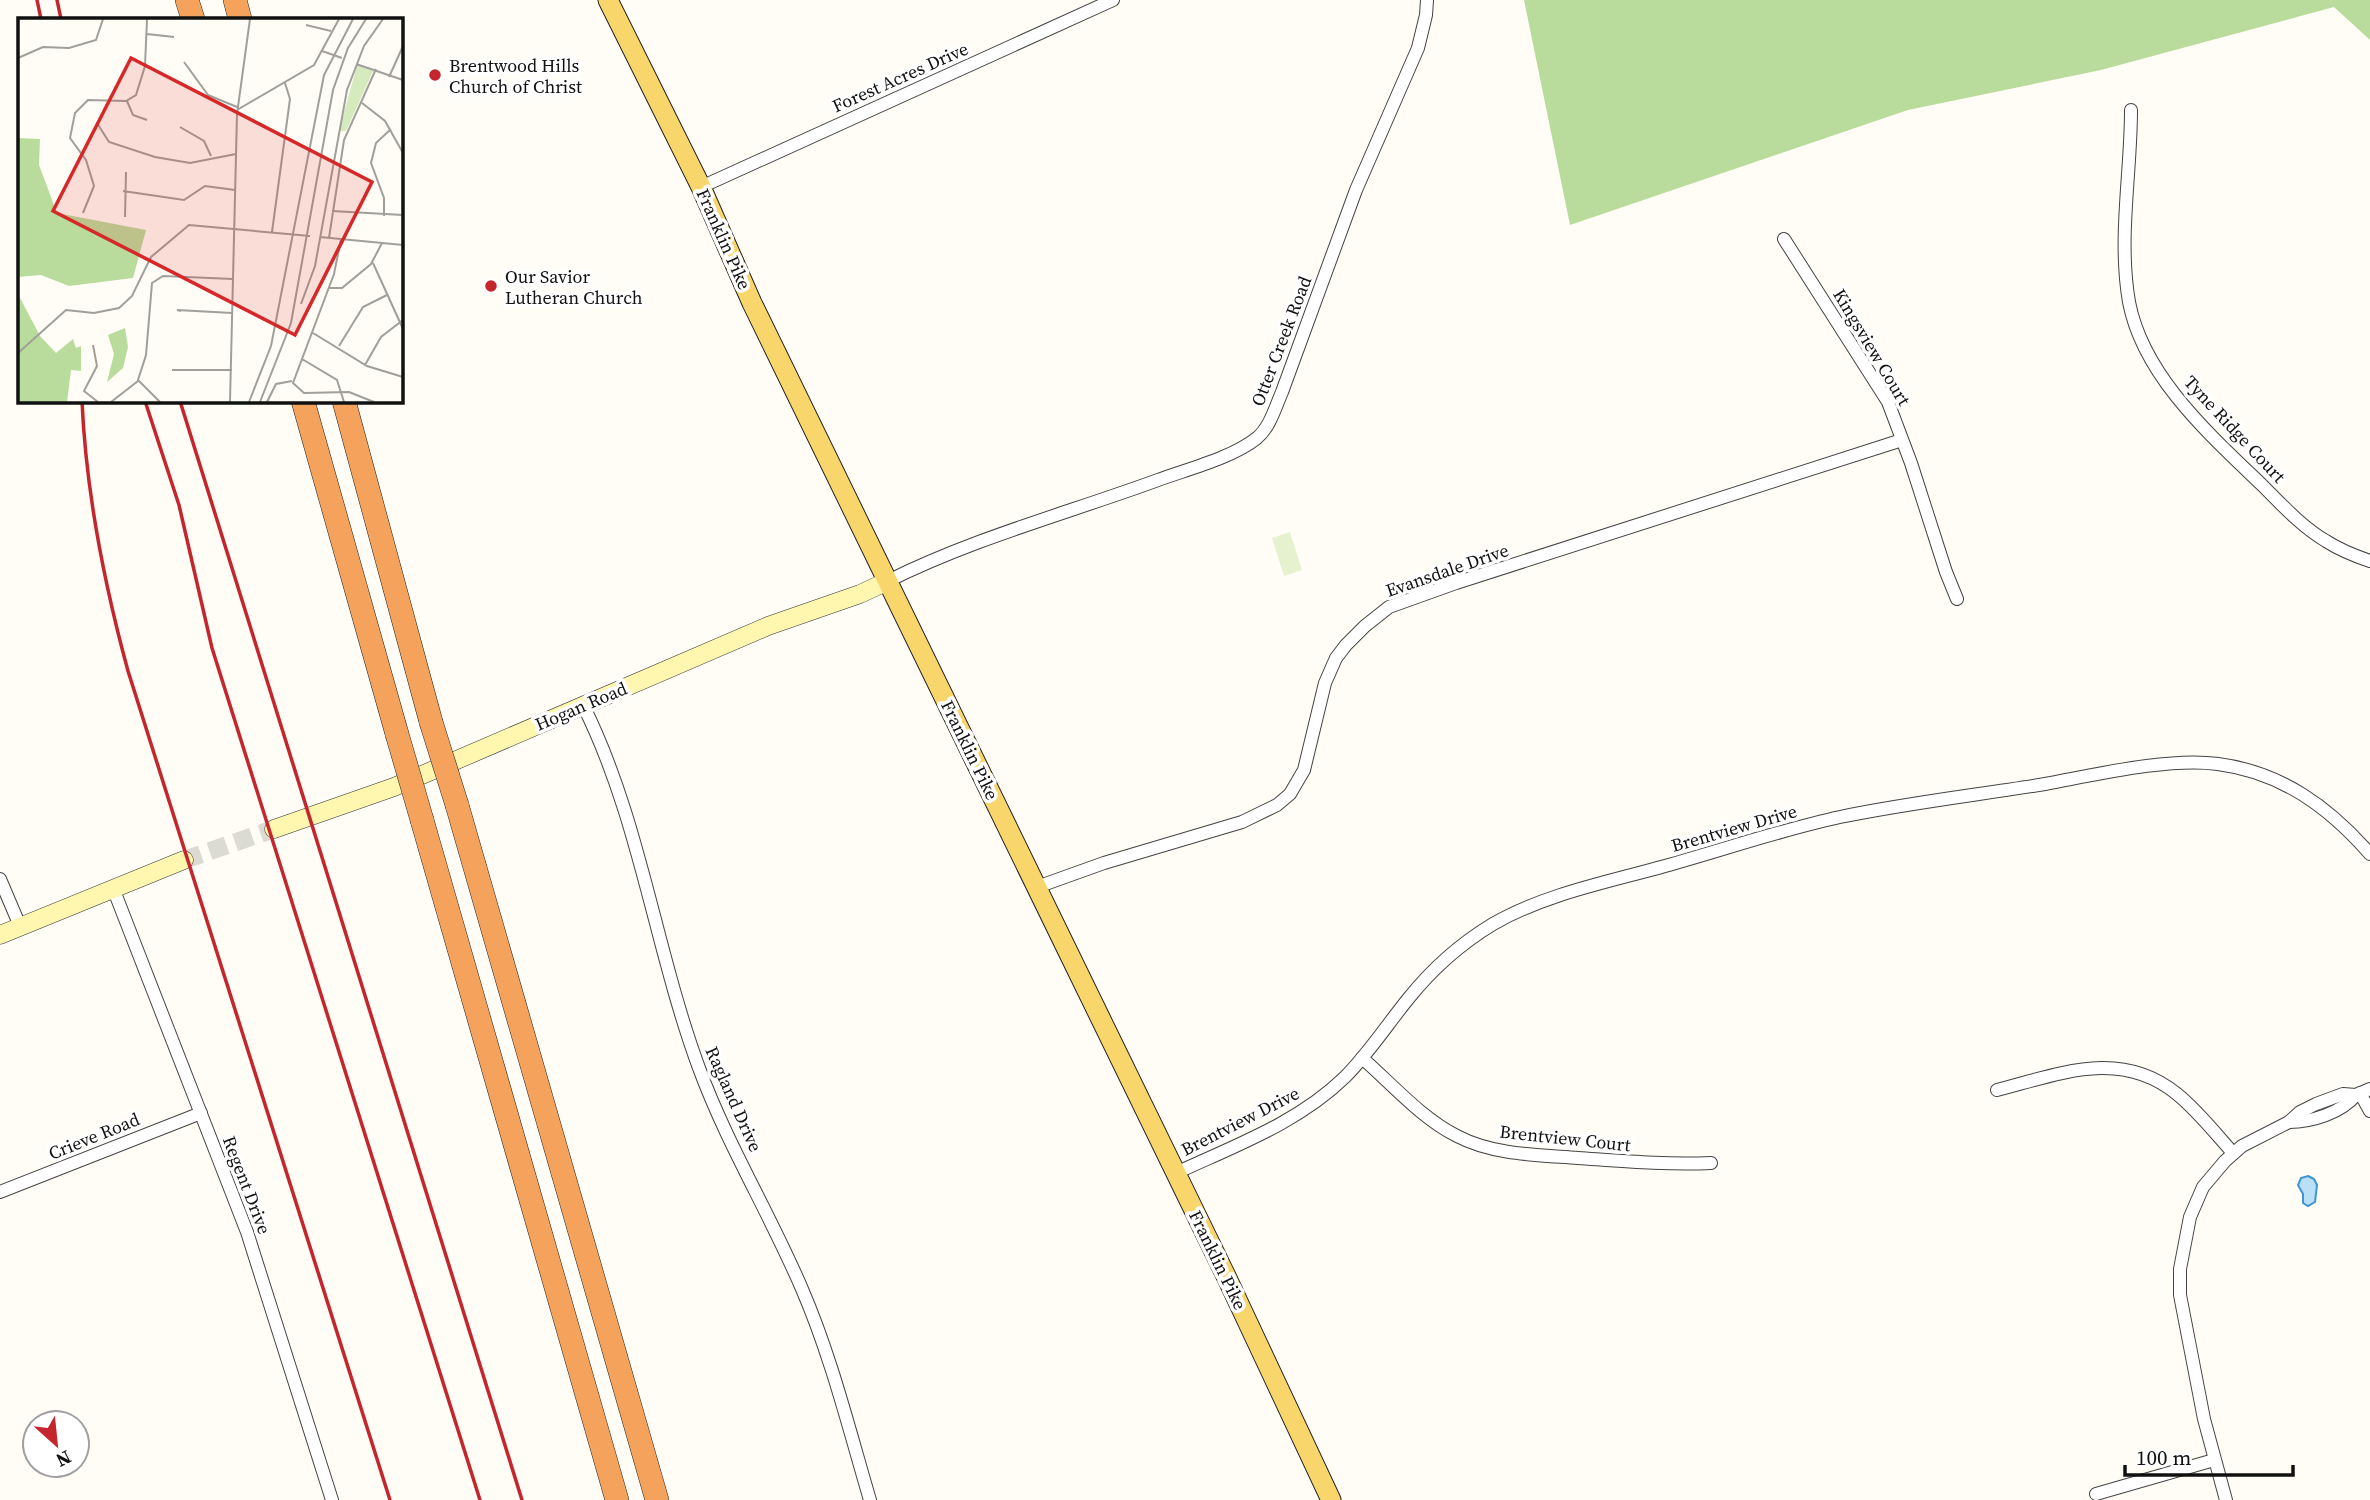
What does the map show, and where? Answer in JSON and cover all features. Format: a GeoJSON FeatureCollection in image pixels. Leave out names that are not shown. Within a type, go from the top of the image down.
{"type":"FeatureCollection","features":[{"type":"Feature","properties":{"kind":"highway"},"geometry":{"type":"LineString","coordinates":[[187,0],[193,18]]}},
{"type":"Feature","properties":{"kind":"highway"},"geometry":{"type":"LineString","coordinates":[[235,0],[240,18]]}},
{"type":"Feature","properties":{"kind":"highway"},"geometry":{"type":"LineString","coordinates":[[303,402],[617,1500]]}},
{"type":"Feature","properties":{"kind":"highway"},"geometry":{"type":"LineString","coordinates":[[344,402],[431,722],[657,1500]]}},
{"type":"Feature","properties":{"kind":"main road","name":"Franklin Pike"},"geometry":{"type":"LineString","coordinates":[[608,0],[701,187],[752,303],[1176,1173],[1331,1500]]}},
{"type":"Feature","properties":{"kind":"street","name":"Forest Acres Drive"},"geometry":{"type":"LineString","coordinates":[[701,187],[1113,0]]}},
{"type":"Feature","properties":{"kind":"street","name":"Otter Creek Road"},"geometry":{"type":"LineString","coordinates":[[888,581],[967,545],[1227,454],[1261,435],[1282,392],[1356,190],[1418,48],[1427,0]]}},
{"type":"Feature","properties":{"kind":"street","name":"Tyne Ridge Court"},"geometry":{"type":"LineString","coordinates":[[2131,110],[2125,269],[2130,306],[2151,358],[2206,430],[2299,522],[2327,542],[2370,561]]}},
{"type":"Feature","properties":{"kind":"street","name":"Kingsview Court"},"geometry":{"type":"LineString","coordinates":[[1784,239],[1880,388],[1902,440],[1945,572],[1957,599]]}},
{"type":"Feature","properties":{"kind":"street","name":"Evansdale Drive"},"geometry":{"type":"LineString","coordinates":[[1037,887],[1104,863],[1242,822],[1268,811],[1285,799],[1304,770],[1321,696],[1330,670],[1357,633],[1389,607],[1902,440]]}},
{"type":"Feature","properties":{"kind":"street","name":"Hogan Road"},"geometry":{"type":"LineString","coordinates":[[274,829],[394,787],[768,626],[860,594],[888,581]]}},
{"type":"Feature","properties":{"kind":"street","name":"Ragland Drive"},"geometry":{"type":"LineString","coordinates":[[583,705],[601,743],[621,798],[678,1004],[699,1068],[813,1314],[870,1500]]}},
{"type":"Feature","properties":{"kind":"street","name":"Brentview Drive"},"geometry":{"type":"LineString","coordinates":[[1176,1173],[1285,1121],[1328,1091],[1362,1058],[1436,967],[1462,945],[1508,917],[1553,899],[1620,878],[1794,828],[1844,817],[2132,770],[2207,763],[2248,769],[2295,789],[2331,813],[2370,854]]}},
{"type":"Feature","properties":{"kind":"street"},"geometry":{"type":"LineString","coordinates":[[0,935],[184,860]]}},
{"type":"Feature","properties":{"kind":"street"},"geometry":{"type":"LineString","coordinates":[[0,879],[20,926]]}},
{"type":"Feature","properties":{"kind":"street","name":"Regent Drive"},"geometry":{"type":"LineString","coordinates":[[113,888],[261,1274],[331,1500]]}},
{"type":"Feature","properties":{"kind":"street","name":"Brentview Court"},"geometry":{"type":"LineString","coordinates":[[1362,1058],[1434,1121],[1454,1135],[1474,1143],[1512,1152],[1549,1156],[1670,1165],[1712,1163]]}},
{"type":"Feature","properties":{"kind":"street"},"geometry":{"type":"LineString","coordinates":[[1997,1090],[2083,1069],[2110,1067],[2133,1070],[2156,1079],[2179,1096],[2233,1153]]}},
{"type":"Feature","properties":{"kind":"street"},"geometry":{"type":"LineString","coordinates":[[2226,1500],[2214,1460],[2186,1333],[2179,1279],[2185,1238],[2197,1200],[2215,1172],[2233,1153],[2256,1138],[2289,1122],[2306,1122],[2347,1105],[2362,1092],[2370,1111]]}},
{"type":"Feature","properties":{"kind":"street","name":"Crieve Road"},"geometry":{"type":"LineString","coordinates":[[0,1192],[201,1113]]}},
{"type":"Feature","properties":{"kind":"street"},"geometry":{"type":"LineString","coordinates":[[2096,1494],[2214,1460]]}},
{"type":"Feature","properties":{"kind":"green space"},"geometry":{"type":"Polygon","coordinates":[[[1524,0],[2370,0],[2370,40],[2334,7],[2101,70],[1908,110],[1570,225],[1524,0]]]}},
{"type":"Feature","properties":{"kind":"green space"},"geometry":{"type":"Polygon","coordinates":[[[1290,532],[1302,570],[1284,576],[1272,538],[1290,532]]]}},
{"type":"Feature","properties":{"kind":"water"},"geometry":{"type":"Polygon","coordinates":[[[2308,1176],[2314,1179],[2317,1185],[2315,1202],[2308,1206],[2303,1203],[2303,1194],[2298,1185],[2301,1178],[2308,1176]]]}},
{"type":"Feature","properties":{"kind":"tunnel"},"geometry":{"type":"LineString","coordinates":[[184,860],[274,829]]}},
{"type":"Feature","properties":{"kind":"railway"},"geometry":{"type":"LineString","coordinates":[[37,0],[41,18]]}},
{"type":"Feature","properties":{"kind":"railway"},"geometry":{"type":"LineString","coordinates":[[57,0],[61,18]]}},
{"type":"Feature","properties":{"kind":"railway"},"geometry":{"type":"LineString","coordinates":[[82,402],[97,537],[128,671],[390,1500]]}},
{"type":"Feature","properties":{"kind":"railway"},"geometry":{"type":"LineString","coordinates":[[145,402],[179,505],[212,648],[480,1500]]}},
{"type":"Feature","properties":{"kind":"railway"},"geometry":{"type":"LineString","coordinates":[[180,402],[522,1500]]}},
{"type":"Feature","properties":{"kind":"place","name":"Brentwood Hills Church of Christ"},"geometry":{"type":"Point","coordinates":[435,75]}},
{"type":"Feature","properties":{"kind":"place","name":"Our Savior Lutheran Church"},"geometry":{"type":"Point","coordinates":[491,286]}}]}
